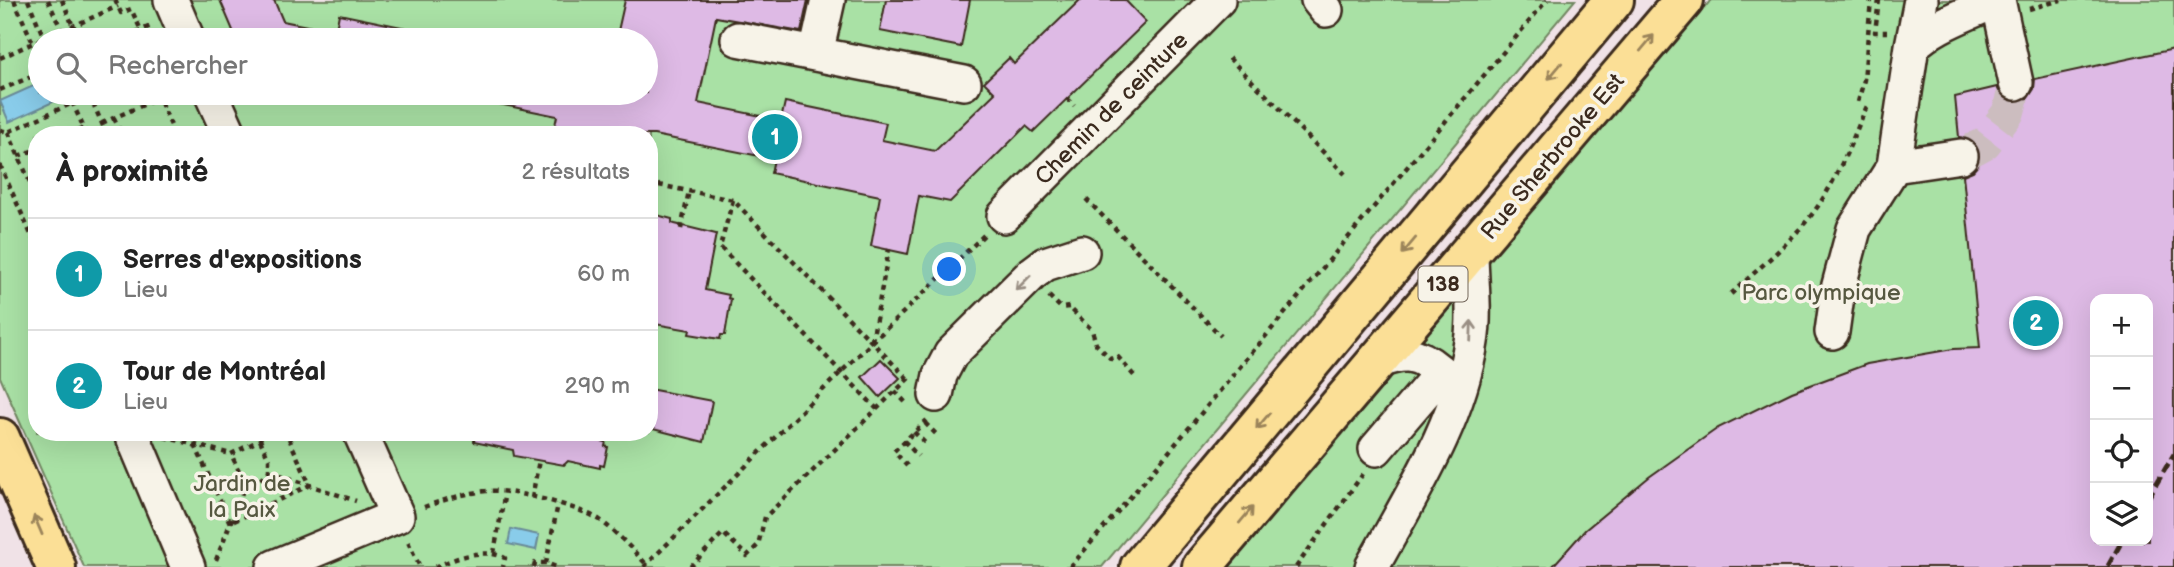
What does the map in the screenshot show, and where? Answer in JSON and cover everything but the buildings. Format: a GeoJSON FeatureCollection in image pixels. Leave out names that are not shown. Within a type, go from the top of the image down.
{"type":"FeatureCollection","features":[{"type":"Feature","properties":{"kind":"main road","name":"138"},"geometry":{"type":"LineString","coordinates":[[1140,567],[1614,0]]}},
{"type":"Feature","properties":{"kind":"main road","name":"Rue Sherbrooke Est"},"geometry":{"type":"LineString","coordinates":[[1202,567],[1684,0]]}},
{"type":"Feature","properties":{"kind":"main road"},"geometry":{"type":"LineString","coordinates":[[0,438],[10,469],[56,567]]}},
{"type":"Feature","properties":{"kind":"lane"},"geometry":{"type":"LineString","coordinates":[[816,54],[828,0]]}},
{"type":"Feature","properties":{"kind":"lane","name":"Chemin de ceinture"},"geometry":{"type":"LineString","coordinates":[[1004,216],[1217,0]]}},
{"type":"Feature","properties":{"kind":"lane"},"geometry":{"type":"LineString","coordinates":[[1832,332],[1838,289],[1854,229],[1894,166],[1921,0]]}},
{"type":"Feature","properties":{"kind":"lane"},"geometry":{"type":"LineString","coordinates":[[1912,46],[1939,25],[1968,15],[1997,0],[2016,83]]}},
{"type":"Feature","properties":{"kind":"lane"},"geometry":{"type":"LineString","coordinates":[[162,13],[176,28]]}},
{"type":"Feature","properties":{"kind":"lane"},"geometry":{"type":"LineString","coordinates":[[738,39],[964,83]]}},
{"type":"Feature","properties":{"kind":"lane"},"geometry":{"type":"LineString","coordinates":[[216,105],[226,126]]}},
{"type":"Feature","properties":{"kind":"lane"},"geometry":{"type":"LineString","coordinates":[[1894,166],[1961,156]]}},
{"type":"Feature","properties":{"kind":"lane"},"geometry":{"type":"LineString","coordinates":[[1376,449],[1449,385],[1472,339],[1471,251]]}},
{"type":"Feature","properties":{"kind":"lane"},"geometry":{"type":"LineString","coordinates":[[918,394],[940,375],[951,354],[1030,276],[1045,264],[1082,252]]}},
{"type":"Feature","properties":{"kind":"lane"},"geometry":{"type":"LineString","coordinates":[[1372,567],[1423,474],[1447,422],[1449,385],[1426,360],[1411,355],[1395,355],[1379,361]]}},
{"type":"Feature","properties":{"kind":"lane"},"geometry":{"type":"LineString","coordinates":[[146,441],[188,567]]}},
{"type":"Feature","properties":{"kind":"lane"},"geometry":{"type":"LineString","coordinates":[[274,567],[397,516],[372,441]]}},
{"type":"Feature","properties":{"kind":"path"},"geometry":{"type":"LineString","coordinates":[[14,0],[28,32]]}},
{"type":"Feature","properties":{"kind":"path"},"geometry":{"type":"LineString","coordinates":[[28,0],[40,28]]}},
{"type":"Feature","properties":{"kind":"path"},"geometry":{"type":"LineString","coordinates":[[48,0],[60,28]]}},
{"type":"Feature","properties":{"kind":"path"},"geometry":{"type":"LineString","coordinates":[[62,0],[74,26]]}},
{"type":"Feature","properties":{"kind":"path"},"geometry":{"type":"LineString","coordinates":[[115,0],[121,13],[131,9],[140,28]]}},
{"type":"Feature","properties":{"kind":"path"},"geometry":{"type":"LineString","coordinates":[[1070,567],[1547,0]]}},
{"type":"Feature","properties":{"kind":"path"},"geometry":{"type":"LineString","coordinates":[[1858,102],[1864,80],[1871,0]]}},
{"type":"Feature","properties":{"kind":"path"},"geometry":{"type":"LineString","coordinates":[[2039,6],[2061,0]]}},
{"type":"Feature","properties":{"kind":"path"},"geometry":{"type":"LineString","coordinates":[[70,28],[118,6]]}},
{"type":"Feature","properties":{"kind":"path"},"geometry":{"type":"LineString","coordinates":[[143,28],[162,13]]}},
{"type":"Feature","properties":{"kind":"path"},"geometry":{"type":"LineString","coordinates":[[0,58],[28,45]]}},
{"type":"Feature","properties":{"kind":"path"},"geometry":{"type":"LineString","coordinates":[[1229,58],[1345,174]]}},
{"type":"Feature","properties":{"kind":"path"},"geometry":{"type":"LineString","coordinates":[[0,90],[28,78]]}},
{"type":"Feature","properties":{"kind":"path"},"geometry":{"type":"LineString","coordinates":[[1067,98],[1076,108]]}},
{"type":"Feature","properties":{"kind":"path"},"geometry":{"type":"LineString","coordinates":[[0,130],[8,132],[69,105]]}},
{"type":"Feature","properties":{"kind":"path"},"geometry":{"type":"LineString","coordinates":[[74,105],[83,126]]}},
{"type":"Feature","properties":{"kind":"path"},"geometry":{"type":"LineString","coordinates":[[95,105],[103,126]]}},
{"type":"Feature","properties":{"kind":"path"},"geometry":{"type":"LineString","coordinates":[[102,123],[139,105]]}},
{"type":"Feature","properties":{"kind":"path"},"geometry":{"type":"LineString","coordinates":[[162,105],[171,126]]}},
{"type":"Feature","properties":{"kind":"path"},"geometry":{"type":"LineString","coordinates":[[1731,294],[1802,227],[1815,210],[1833,180],[1867,106]]}},
{"type":"Feature","properties":{"kind":"path"},"geometry":{"type":"LineString","coordinates":[[114,118],[118,126]]}},
{"type":"Feature","properties":{"kind":"path"},"geometry":{"type":"LineString","coordinates":[[8,132],[28,178]]}},
{"type":"Feature","properties":{"kind":"path"},"geometry":{"type":"LineString","coordinates":[[18,156],[28,152]]}},
{"type":"Feature","properties":{"kind":"path"},"geometry":{"type":"LineString","coordinates":[[0,165],[28,228]]}},
{"type":"Feature","properties":{"kind":"path"},"geometry":{"type":"LineString","coordinates":[[658,185],[733,200],[872,342],[918,394],[938,436]]}},
{"type":"Feature","properties":{"kind":"path"},"geometry":{"type":"LineString","coordinates":[[681,229],[689,191]]}},
{"type":"Feature","properties":{"kind":"path"},"geometry":{"type":"LineString","coordinates":[[1086,199],[1221,336]]}},
{"type":"Feature","properties":{"kind":"path"},"geometry":{"type":"LineString","coordinates":[[733,200],[720,247],[877,408]]}},
{"type":"Feature","properties":{"kind":"path"},"geometry":{"type":"LineString","coordinates":[[269,471],[397,516],[457,496],[489,491],[558,504],[598,519],[646,566],[841,372],[1004,216]]}},
{"type":"Feature","properties":{"kind":"path"},"geometry":{"type":"LineString","coordinates":[[872,342],[889,249]]}},
{"type":"Feature","properties":{"kind":"path"},"geometry":{"type":"LineString","coordinates":[[1030,276],[1061,309],[1069,307],[1091,330],[1097,344],[1111,359],[1118,358],[1137,379]]}},
{"type":"Feature","properties":{"kind":"path"},"geometry":{"type":"LineString","coordinates":[[894,391],[918,394]]}},
{"type":"Feature","properties":{"kind":"path"},"geometry":{"type":"LineString","coordinates":[[894,391],[918,394]]}},
{"type":"Feature","properties":{"kind":"path"},"geometry":{"type":"LineString","coordinates":[[690,567],[723,533],[747,556],[758,545],[765,517],[802,485],[894,391]]}},
{"type":"Feature","properties":{"kind":"path"},"geometry":{"type":"LineString","coordinates":[[914,432],[928,446]]}},
{"type":"Feature","properties":{"kind":"path"},"geometry":{"type":"LineString","coordinates":[[176,441],[231,454],[258,441]]}},
{"type":"Feature","properties":{"kind":"path"},"geometry":{"type":"LineString","coordinates":[[231,454],[241,475],[247,480],[260,480],[269,471],[268,459],[260,441]]}},
{"type":"Feature","properties":{"kind":"path"},"geometry":{"type":"LineString","coordinates":[[290,441],[310,485]]}},
{"type":"Feature","properties":{"kind":"path"},"geometry":{"type":"LineString","coordinates":[[904,442],[918,456]]}},
{"type":"Feature","properties":{"kind":"path"},"geometry":{"type":"LineString","coordinates":[[195,445],[230,523]]}},
{"type":"Feature","properties":{"kind":"path"},"geometry":{"type":"LineString","coordinates":[[1296,567],[1367,469],[1376,449]]}},
{"type":"Feature","properties":{"kind":"path"},"geometry":{"type":"LineString","coordinates":[[894,452],[907,466]]}},
{"type":"Feature","properties":{"kind":"path"},"geometry":{"type":"LineString","coordinates":[[532,498],[539,460]]}},
{"type":"Feature","properties":{"kind":"path"},"geometry":{"type":"LineString","coordinates":[[213,567],[247,480]]}},
{"type":"Feature","properties":{"kind":"path"},"geometry":{"type":"LineString","coordinates":[[230,523],[310,485]]}},
{"type":"Feature","properties":{"kind":"path"},"geometry":{"type":"LineString","coordinates":[[494,553],[505,492]]}},
{"type":"Feature","properties":{"kind":"path"},"geometry":{"type":"LineString","coordinates":[[546,563],[558,504]]}},
{"type":"Feature","properties":{"kind":"path"},"geometry":{"type":"LineString","coordinates":[[435,567],[459,558],[494,553],[505,558],[503,567]]}},
{"type":"Feature","properties":{"kind":"path"},"geometry":{"type":"LineString","coordinates":[[534,567],[535,563],[556,567]]}},
{"type":"Feature","properties":{"kind":"green space","name":"Jardin de la Paix"},"geometry":{"type":"Polygon","coordinates":[[[0,0],[1575,0],[1102,567],[84,567],[28,441],[658,441],[658,126],[28,126],[28,440],[0,377],[0,0]]]}},
{"type":"Feature","properties":{"kind":"green space","name":"Parc olympique"},"geometry":{"type":"Polygon","coordinates":[[[1711,0],[2174,0],[2174,567],[1226,567],[1711,0]]]}},
{"type":"Feature","properties":{"kind":"water"},"geometry":{"type":"Polygon","coordinates":[[[28,88],[28,105],[46,105],[9,122],[0,101],[28,88]]]}},
{"type":"Feature","properties":{"kind":"water"},"geometry":{"type":"Polygon","coordinates":[[[511,529],[539,535],[536,550],[508,544],[511,529]]]}},
{"type":"Feature","properties":{"kind":"tunnel"},"geometry":{"type":"LineString","coordinates":[[1961,156],[1985,143],[2008,113],[2016,83]]}},
{"type":"Feature","properties":{"kind":"railway"},"geometry":{"type":"LineString","coordinates":[[2153,490],[2174,454]]}},
{"type":"Feature","properties":{"kind":"railway"},"geometry":{"type":"LineString","coordinates":[[2108,566],[2119,546]]}},
{"type":"Feature","properties":{"kind":"place","name":"Serres d'expositions"},"geometry":{"type":"Point","coordinates":[775,137]}},
{"type":"Feature","properties":{"kind":"place","name":"Tour de Montréal"},"geometry":{"type":"Point","coordinates":[2036,323]}}]}
